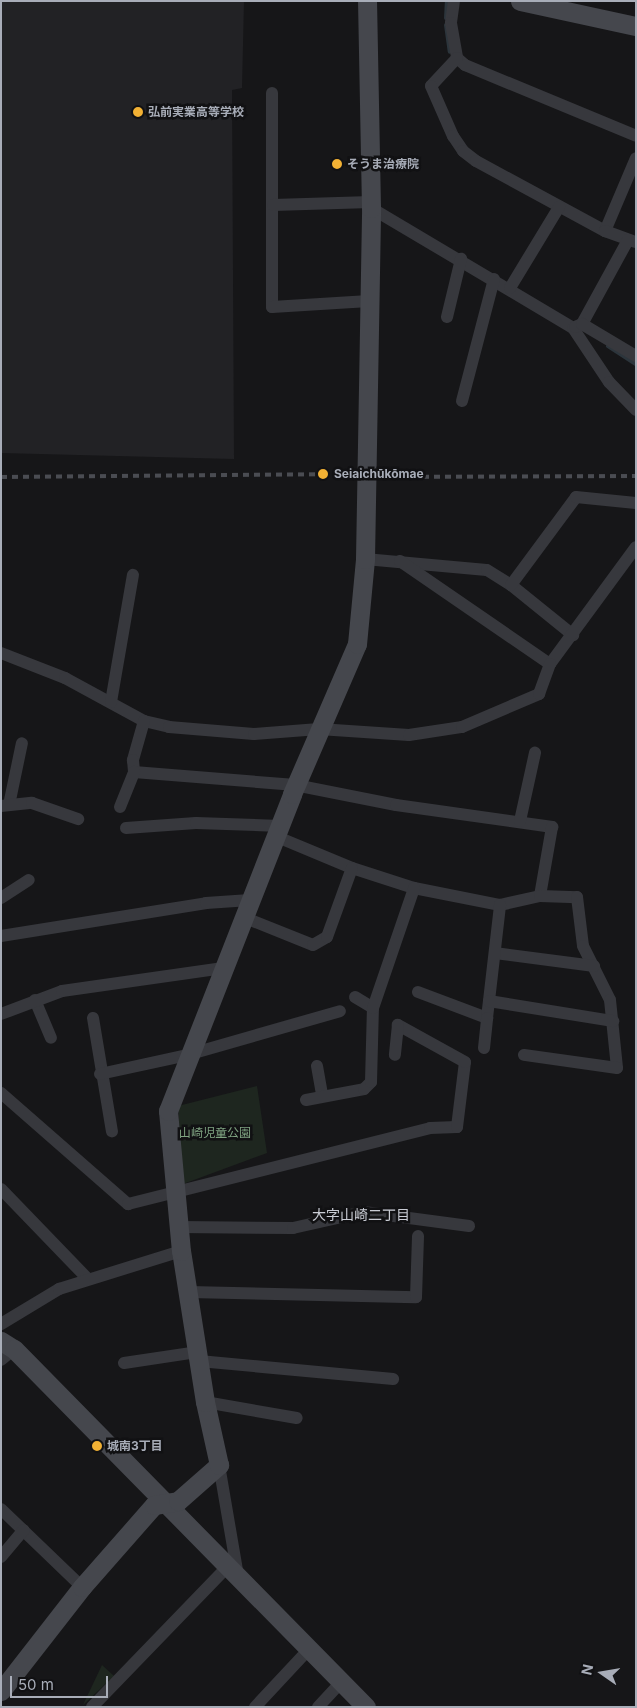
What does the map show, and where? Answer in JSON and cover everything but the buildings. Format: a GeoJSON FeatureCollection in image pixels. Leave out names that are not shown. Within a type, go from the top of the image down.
{"type":"FeatureCollection","features":[{"type":"Feature","properties":{"kind":"street"},"geometry":{"type":"LineString","coordinates":[[233,1572],[219,1465],[205,1402],[181,1251],[173,1193],[168,1111],[188,1054],[295,785],[358,644],[365,559],[371,205],[367,1]]}},
{"type":"Feature","properties":{"kind":"street"},"geometry":{"type":"LineString","coordinates":[[454,1],[451,23],[457,58],[466,65],[636,136]]}},
{"type":"Feature","properties":{"kind":"street"},"geometry":{"type":"LineString","coordinates":[[520,1],[576,7],[636,26]]}},
{"type":"Feature","properties":{"kind":"street"},"geometry":{"type":"LineString","coordinates":[[457,58],[431,86],[463,151],[476,161],[605,231],[632,241],[577,326]]}},
{"type":"Feature","properties":{"kind":"street"},"geometry":{"type":"LineString","coordinates":[[272,93],[272,307],[369,301]]}},
{"type":"Feature","properties":{"kind":"street"},"geometry":{"type":"LineString","coordinates":[[605,231],[636,158]]}},
{"type":"Feature","properties":{"kind":"street"},"geometry":{"type":"LineString","coordinates":[[273,205],[371,205],[494,279],[577,326],[636,356]]}},
{"type":"Feature","properties":{"kind":"street"},"geometry":{"type":"LineString","coordinates":[[510,288],[559,206]]}},
{"type":"Feature","properties":{"kind":"street"},"geometry":{"type":"LineString","coordinates":[[447,317],[461,259]]}},
{"type":"Feature","properties":{"kind":"street"},"geometry":{"type":"LineString","coordinates":[[462,402],[494,279]]}},
{"type":"Feature","properties":{"kind":"street"},"geometry":{"type":"LineString","coordinates":[[577,326],[609,382],[636,410]]}},
{"type":"Feature","properties":{"kind":"street"},"geometry":{"type":"LineString","coordinates":[[512,585],[576,497],[636,503]]}},
{"type":"Feature","properties":{"kind":"street"},"geometry":{"type":"LineString","coordinates":[[1,653],[65,678],[144,721],[169,727],[254,734],[319,729],[409,735],[462,727],[539,694],[550,664],[636,547]]}},
{"type":"Feature","properties":{"kind":"street"},"geometry":{"type":"LineString","coordinates":[[365,559],[487,570],[512,585],[573,635]]}},
{"type":"Feature","properties":{"kind":"street"},"geometry":{"type":"LineString","coordinates":[[400,561],[550,664]]}},
{"type":"Feature","properties":{"kind":"street"},"geometry":{"type":"LineString","coordinates":[[112,702],[133,575]]}},
{"type":"Feature","properties":{"kind":"street"},"geometry":{"type":"LineString","coordinates":[[120,807],[134,772],[133,760],[144,721]]}},
{"type":"Feature","properties":{"kind":"street"},"geometry":{"type":"LineString","coordinates":[[22,744],[5,805],[32,803],[78,819]]}},
{"type":"Feature","properties":{"kind":"street"},"geometry":{"type":"LineString","coordinates":[[520,821],[535,753]]}},
{"type":"Feature","properties":{"kind":"street"},"geometry":{"type":"LineString","coordinates":[[134,772],[295,785],[396,805],[552,827],[540,896]]}},
{"type":"Feature","properties":{"kind":"street"},"geometry":{"type":"LineString","coordinates":[[126,828],[196,823],[277,831],[352,868],[414,888],[500,905],[540,896],[577,897],[583,946],[610,1000],[617,1068],[524,1054]]}},
{"type":"Feature","properties":{"kind":"street"},"geometry":{"type":"LineString","coordinates":[[243,917],[313,945],[328,937],[352,868]]}},
{"type":"Feature","properties":{"kind":"street"},"geometry":{"type":"LineString","coordinates":[[1,898],[29,880]]}},
{"type":"Feature","properties":{"kind":"street"},"geometry":{"type":"LineString","coordinates":[[306,1100],[322,1094],[364,1090],[371,1082],[373,1008],[414,888]]}},
{"type":"Feature","properties":{"kind":"street"},"geometry":{"type":"LineString","coordinates":[[1,936],[206,903],[250,900]]}},
{"type":"Feature","properties":{"kind":"street"},"geometry":{"type":"LineString","coordinates":[[484,1048],[500,905]]}},
{"type":"Feature","properties":{"kind":"street"},"geometry":{"type":"LineString","coordinates":[[496,953],[594,966]]}},
{"type":"Feature","properties":{"kind":"street"},"geometry":{"type":"LineString","coordinates":[[1,1014],[35,1000],[62,992],[223,968]]}},
{"type":"Feature","properties":{"kind":"street"},"geometry":{"type":"LineString","coordinates":[[418,992],[487,1018]]}},
{"type":"Feature","properties":{"kind":"street"},"geometry":{"type":"LineString","coordinates":[[355,997],[373,1008]]}},
{"type":"Feature","properties":{"kind":"street"},"geometry":{"type":"LineString","coordinates":[[35,1000],[51,1038]]}},
{"type":"Feature","properties":{"kind":"street"},"geometry":{"type":"LineString","coordinates":[[489,1001],[613,1021]]}},
{"type":"Feature","properties":{"kind":"street"},"geometry":{"type":"LineString","coordinates":[[100,1074],[188,1054],[340,1011]]}},
{"type":"Feature","properties":{"kind":"street"},"geometry":{"type":"LineString","coordinates":[[94,1018],[100,1074],[112,1131]]}},
{"type":"Feature","properties":{"kind":"street"},"geometry":{"type":"LineString","coordinates":[[1,1093],[123,1202],[128,1204],[430,1128],[457,1127],[465,1062],[398,1025],[395,1055]]}},
{"type":"Feature","properties":{"kind":"street"},"geometry":{"type":"LineString","coordinates":[[317,1066],[322,1094]]}},
{"type":"Feature","properties":{"kind":"street"},"geometry":{"type":"LineString","coordinates":[[1,1189],[87,1278]]}},
{"type":"Feature","properties":{"kind":"street"},"geometry":{"type":"LineString","coordinates":[[178,1227],[293,1228],[364,1212],[469,1226]]}},
{"type":"Feature","properties":{"kind":"street"},"geometry":{"type":"LineString","coordinates":[[189,1292],[416,1297],[418,1236]]}},
{"type":"Feature","properties":{"kind":"street"},"geometry":{"type":"LineString","coordinates":[[1,1324],[59,1289],[87,1278],[181,1251]]}},
{"type":"Feature","properties":{"kind":"street"},"geometry":{"type":"LineString","coordinates":[[5,1350],[166,1503],[366,1707]]}},
{"type":"Feature","properties":{"kind":"street"},"geometry":{"type":"LineString","coordinates":[[124,1363],[198,1357],[394,1379]]}},
{"type":"Feature","properties":{"kind":"street"},"geometry":{"type":"LineString","coordinates":[[205,1402],[297,1418]]}},
{"type":"Feature","properties":{"kind":"street"},"geometry":{"type":"LineString","coordinates":[[1,1691],[82,1587],[154,1505],[178,1501],[219,1465]]}},
{"type":"Feature","properties":{"kind":"street"},"geometry":{"type":"LineString","coordinates":[[1,1509],[82,1587]]}},
{"type":"Feature","properties":{"kind":"street"},"geometry":{"type":"LineString","coordinates":[[1,1556],[24,1530]]}},
{"type":"Feature","properties":{"kind":"street"},"geometry":{"type":"LineString","coordinates":[[92,1707],[233,1572]]}},
{"type":"Feature","properties":{"kind":"street"},"geometry":{"type":"LineString","coordinates":[[255,1707],[309,1649]]}},
{"type":"Feature","properties":{"kind":"street"},"geometry":{"type":"LineString","coordinates":[[318,1707],[341,1682]]}},
{"type":"Feature","properties":{"kind":"shaded area"},"geometry":{"type":"Polygon","coordinates":[[[1,1],[244,1],[242,88],[232,90],[234,459],[1,453],[1,1]]]}},
{"type":"Feature","properties":{"kind":"green space","name":"山崎児童公園"},"geometry":{"type":"Polygon","coordinates":[[[257,1086],[267,1153],[183,1184],[178,1106],[257,1086]]]}},
{"type":"Feature","properties":{"kind":"green space"},"geometry":{"type":"Polygon","coordinates":[[[102,1665],[114,1676],[83,1705],[102,1665]]]}},
{"type":"Feature","properties":{"kind":"waterway"},"geometry":{"type":"LineString","coordinates":[[446,18],[447,1]]}},
{"type":"Feature","properties":{"kind":"waterway"},"geometry":{"type":"LineString","coordinates":[[446,25],[450,52]]}},
{"type":"Feature","properties":{"kind":"waterway"},"geometry":{"type":"LineString","coordinates":[[608,346],[636,364]]}},
{"type":"Feature","properties":{"kind":"railway"},"geometry":{"type":"LineString","coordinates":[[1,477],[323,474],[357,477],[636,476]]}},
{"type":"Feature","properties":{"kind":"place","name":"弘前実業高等学校"},"geometry":{"type":"Point","coordinates":[138,112]}},
{"type":"Feature","properties":{"kind":"place","name":"そうま治療院"},"geometry":{"type":"Point","coordinates":[337,164]}},
{"type":"Feature","properties":{"kind":"place","name":"Seiaichūkōmae"},"geometry":{"type":"Point","coordinates":[323,474]}},
{"type":"Feature","properties":{"kind":"place","name":"城南3丁目"},"geometry":{"type":"Point","coordinates":[97,1446]}},
{"type":"Feature","properties":{"kind":"district","name":"大字山崎二丁目"},"geometry":{"type":"Point","coordinates":[361,1215]}}]}
